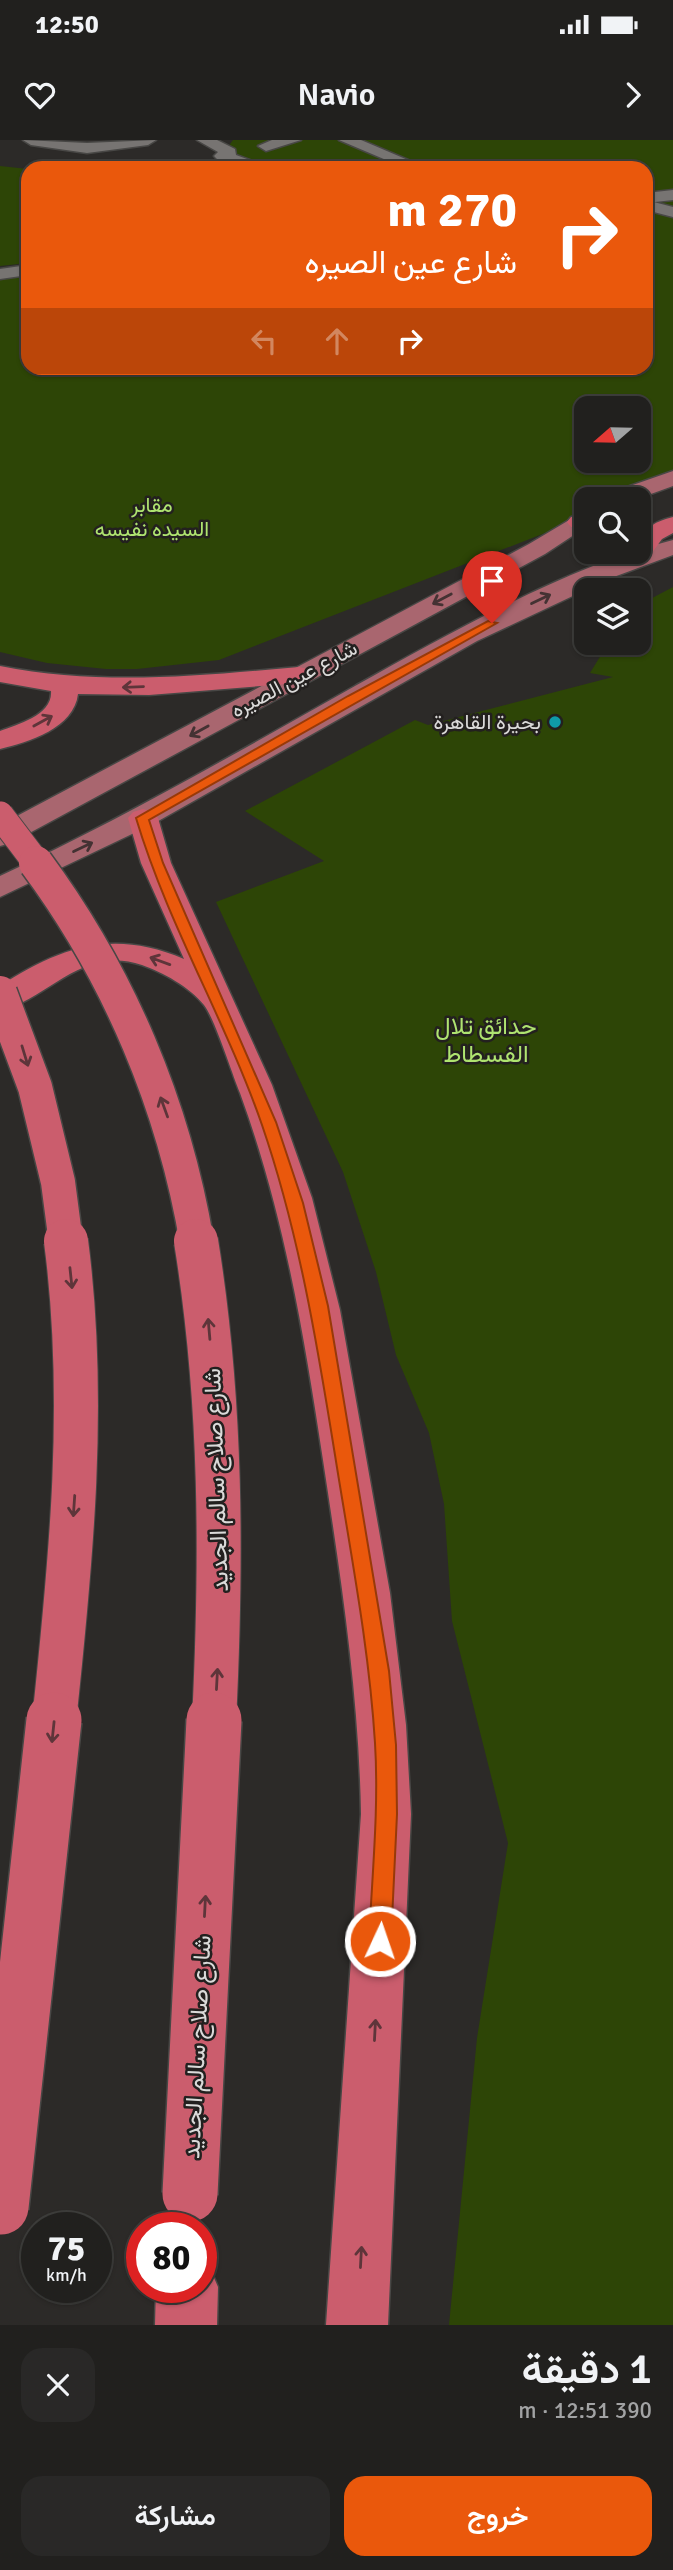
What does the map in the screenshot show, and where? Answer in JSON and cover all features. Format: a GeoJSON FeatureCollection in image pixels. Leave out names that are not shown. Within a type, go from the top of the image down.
{"type":"FeatureCollection","features":[{"type":"Feature","properties":{"kind":"highway"},"geometry":{"type":"LineString","coordinates":[[651,506],[673,499]]}},
{"type":"Feature","properties":{"kind":"highway"},"geometry":{"type":"LineString","coordinates":[[651,538],[673,524]]}},
{"type":"Feature","properties":{"kind":"highway"},"geometry":{"type":"LineString","coordinates":[[0,674],[64,685],[133,687],[299,675]]}},
{"type":"Feature","properties":{"kind":"highway"},"geometry":{"type":"LineString","coordinates":[[0,741],[42,723],[59,710],[65,702],[64,685]]}},
{"type":"Feature","properties":{"kind":"highway","name":"شارع صلاح سالم الجديد"},"geometry":{"type":"LineString","coordinates":[[0,815],[75,922],[110,981],[141,1045],[167,1116],[189,1195],[205,1283],[220,1485],[220,1608],[189,2211]]}},
{"type":"Feature","properties":{"kind":"highway"},"geometry":{"type":"LineString","coordinates":[[143,818],[156,863],[268,1122],[308,1253],[320,1306],[379,1671],[386,1745],[386,1814],[357,2325]]}},
{"type":"Feature","properties":{"kind":"highway"},"geometry":{"type":"LineString","coordinates":[[0,1001],[47,969],[65,961],[107,953],[129,953],[161,960],[217,999]]}},
{"type":"Feature","properties":{"kind":"highway"},"geometry":{"type":"LineString","coordinates":[[0,993],[18,1034],[46,1122],[65,1222],[76,1336],[77,1453],[66,1617],[1,2212]]}},
{"type":"Feature","properties":{"kind":"highway"},"geometry":{"type":"LineString","coordinates":[[186,2325],[187,2303]]}},
{"type":"Feature","properties":{"kind":"main road"},"geometry":{"type":"LineString","coordinates":[[648,487],[673,478]]}},
{"type":"Feature","properties":{"kind":"main road","name":"شارع عين الصيره"},"geometry":{"type":"LineString","coordinates":[[0,837],[537,549],[574,526]]}},
{"type":"Feature","properties":{"kind":"main road","name":"شارع عين الصيره"},"geometry":{"type":"LineString","coordinates":[[651,554],[673,547]]}},
{"type":"Feature","properties":{"kind":"main road","name":"شارع عين الصيره"},"geometry":{"type":"LineString","coordinates":[[0,888],[143,818],[352,698],[492,623],[560,589],[622,564]]}},
{"type":"Feature","properties":{"kind":"street"},"geometry":{"type":"LineString","coordinates":[[31,140],[87,148],[148,140]]}},
{"type":"Feature","properties":{"kind":"street"},"geometry":{"type":"LineString","coordinates":[[209,142],[231,140]]}},
{"type":"Feature","properties":{"kind":"street"},"geometry":{"type":"LineString","coordinates":[[216,161],[293,140]]}},
{"type":"Feature","properties":{"kind":"street"},"geometry":{"type":"LineString","coordinates":[[347,140],[382,161]]}},
{"type":"Feature","properties":{"kind":"street"},"geometry":{"type":"LineString","coordinates":[[397,141],[415,161]]}},
{"type":"Feature","properties":{"kind":"street"},"geometry":{"type":"LineString","coordinates":[[209,142],[230,152],[221,155],[241,161]]}},
{"type":"Feature","properties":{"kind":"street"},"geometry":{"type":"LineString","coordinates":[[653,197],[673,195]]}},
{"type":"Feature","properties":{"kind":"street"},"geometry":{"type":"LineString","coordinates":[[653,207],[673,212]]}},
{"type":"Feature","properties":{"kind":"street"},"geometry":{"type":"LineString","coordinates":[[0,274],[21,271]]}},
{"type":"Feature","properties":{"kind":"green space"},"geometry":{"type":"Polygon","coordinates":[[[233,140],[673,140],[673,209],[653,205],[653,161],[218,161],[233,140]]]}},
{"type":"Feature","properties":{"kind":"green space"},"geometry":{"type":"Polygon","coordinates":[[[0,166],[21,168],[21,264],[0,266],[0,166]]]}},
{"type":"Feature","properties":{"kind":"green space","name":"مقابر السيده نفيسه"},"geometry":{"type":"Polygon","coordinates":[[[653,209],[673,215],[673,483],[651,492],[651,487],[574,487],[574,522],[219,660],[137,669],[106,669],[47,663],[0,652],[0,274],[21,271],[21,375],[653,375],[653,209]]]}},
{"type":"Feature","properties":{"kind":"green space","name":"حدائق تلال الفسطاط"},"geometry":{"type":"Polygon","coordinates":[[[673,587],[673,2325],[449,2325],[477,2038],[508,1843],[452,1621],[444,1504],[429,1433],[396,1355],[376,1272],[343,1172],[216,902],[324,861],[245,811],[415,720],[428,725],[613,677],[590,673],[601,655],[651,655],[651,599],[673,587]]]}},
{"type":"Feature","properties":{"kind":"place","name":"بحيرة القاهرة"},"geometry":{"type":"Point","coordinates":[555,722]}},
{"type":"Feature","properties":{"kind":"route"},"geometry":{"type":"LineString","coordinates":[[380,1941],[386,1814],[386,1745],[379,1671],[320,1306],[295,1203],[268,1122],[233,1035],[156,863],[143,818],[352,698],[492,623]]}}]}
